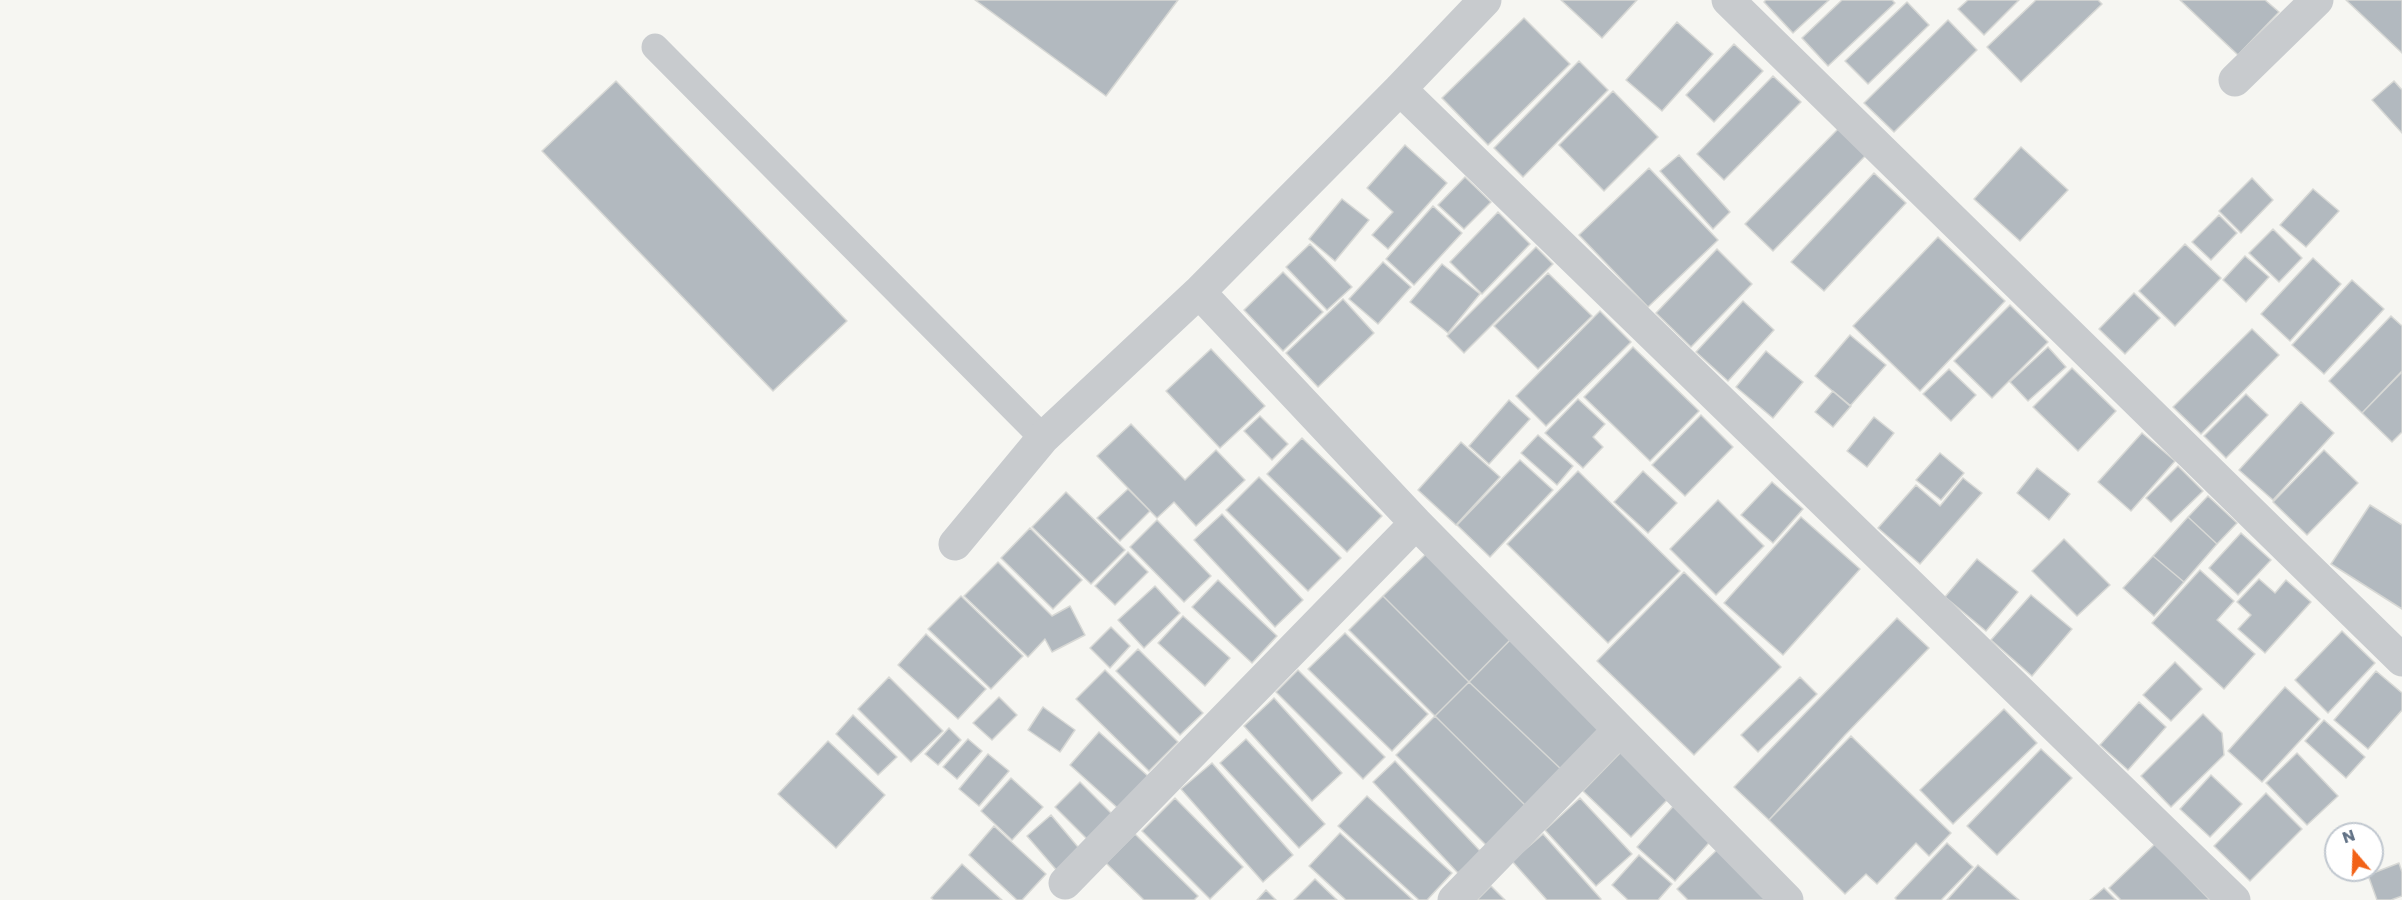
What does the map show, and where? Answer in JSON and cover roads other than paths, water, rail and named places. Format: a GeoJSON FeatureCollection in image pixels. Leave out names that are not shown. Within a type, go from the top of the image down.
{"type":"FeatureCollection","features":[{"type":"Feature","properties":{"kind":"street"},"geometry":{"type":"LineString","coordinates":[[955,544],[1043,438],[1199,292],[1485,0]]}},
{"type":"Feature","properties":{"kind":"street"},"geometry":{"type":"LineString","coordinates":[[1728,0],[2402,660]]}},
{"type":"Feature","properties":{"kind":"street"},"geometry":{"type":"LineString","coordinates":[[2235,80],[2317,0]]}},
{"type":"Feature","properties":{"kind":"street"},"geometry":{"type":"LineString","coordinates":[[1400,89],[2234,900]]}},
{"type":"Feature","properties":{"kind":"street"},"geometry":{"type":"LineString","coordinates":[[1199,292],[1416,523],[1787,900]]}},
{"type":"Feature","properties":{"kind":"street"},"geometry":{"type":"LineString","coordinates":[[1065,883],[1416,523]]}},
{"type":"Feature","properties":{"kind":"street"},"geometry":{"type":"LineString","coordinates":[[1454,900],[1619,730]]}},
{"type":"Feature","properties":{"kind":"lane"},"geometry":{"type":"LineString","coordinates":[[655,47],[1043,438]]}}]}
